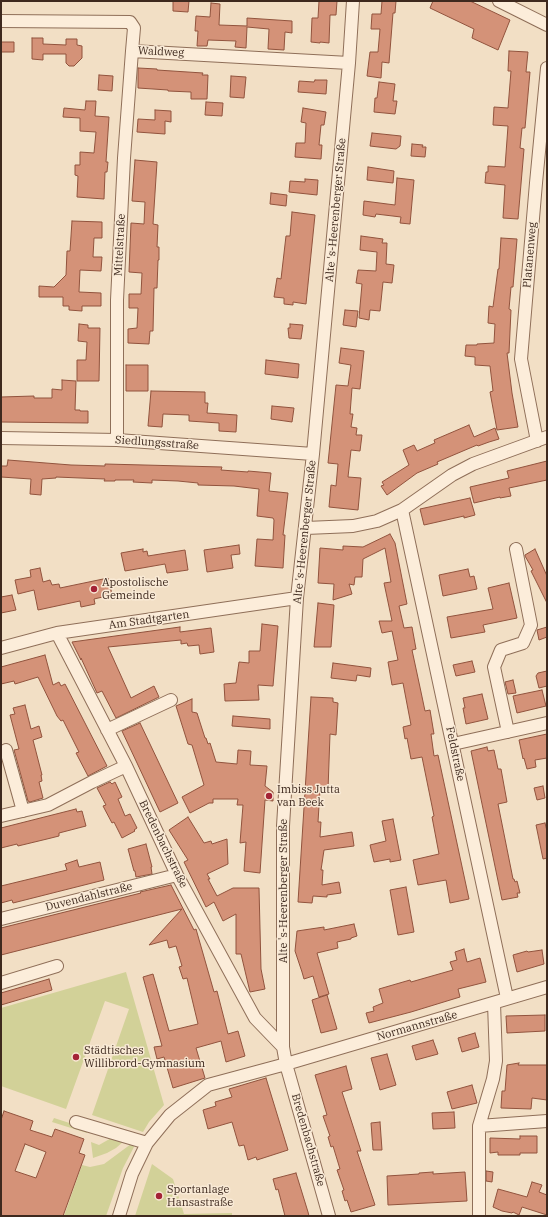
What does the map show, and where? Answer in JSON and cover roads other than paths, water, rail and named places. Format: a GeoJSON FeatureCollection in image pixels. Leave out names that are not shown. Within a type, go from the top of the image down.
{"type":"FeatureCollection","features":[{"type":"Feature","properties":{"kind":"street","name":"Alte 's-Heerenberger Straße"},"geometry":{"type":"LineString","coordinates":[[286,1064],[283,1046],[283,826],[298,598],[313,454],[349,63],[353,1]]}},
{"type":"Feature","properties":{"kind":"street"},"geometry":{"type":"LineString","coordinates":[[500,1],[547,25]]}},
{"type":"Feature","properties":{"kind":"street","name":"Waldweg"},"geometry":{"type":"LineString","coordinates":[[1,21],[130,22],[134,28],[132,51],[349,63]]}},
{"type":"Feature","properties":{"kind":"street","name":"Mittelstraße"},"geometry":{"type":"LineString","coordinates":[[117,440],[117,300],[124,158],[132,51]]}},
{"type":"Feature","properties":{"kind":"street","name":"Platanenweg"},"geometry":{"type":"LineString","coordinates":[[542,439],[521,359],[534,199],[547,68]]}},
{"type":"Feature","properties":{"kind":"street","name":"Siedlungsstraße"},"geometry":{"type":"LineString","coordinates":[[1,438],[117,440],[313,454]]}},
{"type":"Feature","properties":{"kind":"street"},"geometry":{"type":"LineString","coordinates":[[306,528],[353,526],[377,521],[402,510],[452,475],[473,464],[542,439]]}},
{"type":"Feature","properties":{"kind":"street","name":"Feldstraße"},"geometry":{"type":"LineString","coordinates":[[402,510],[507,998]]}},
{"type":"Feature","properties":{"kind":"street"},"geometry":{"type":"LineString","coordinates":[[508,732],[494,667],[501,650],[523,643],[531,625],[516,549]]}},
{"type":"Feature","properties":{"kind":"street","name":"Am Stadtgarten"},"geometry":{"type":"LineString","coordinates":[[1,648],[57,633],[298,598]]}},
{"type":"Feature","properties":{"kind":"street","name":"Bredenbachstraße"},"geometry":{"type":"LineString","coordinates":[[57,633],[126,766],[177,875],[255,1018],[283,1046]]}},
{"type":"Feature","properties":{"kind":"street"},"geometry":{"type":"LineString","coordinates":[[107,730],[171,700]]}},
{"type":"Feature","properties":{"kind":"street"},"geometry":{"type":"LineString","coordinates":[[453,744],[547,723]]}},
{"type":"Feature","properties":{"kind":"street"},"geometry":{"type":"LineString","coordinates":[[6,750],[23,812]]}},
{"type":"Feature","properties":{"kind":"street"},"geometry":{"type":"LineString","coordinates":[[1,816],[48,805],[126,766]]}},
{"type":"Feature","properties":{"kind":"street","name":"Duvendahlstraße"},"geometry":{"type":"LineString","coordinates":[[1,919],[177,875]]}},
{"type":"Feature","properties":{"kind":"street"},"geometry":{"type":"LineString","coordinates":[[1,983],[57,966]]}},
{"type":"Feature","properties":{"kind":"street","name":"Normannstraße"},"geometry":{"type":"LineString","coordinates":[[119,1216],[132,1174],[147,1143],[170,1115],[208,1085],[286,1064],[547,987]]}},
{"type":"Feature","properties":{"kind":"street"},"geometry":{"type":"LineString","coordinates":[[479,1216],[479,1126],[493,1079],[496,1061],[494,1003]]}},
{"type":"Feature","properties":{"kind":"street","name":"Bredenbachstraße"},"geometry":{"type":"LineString","coordinates":[[286,1064],[329,1216]]}},
{"type":"Feature","properties":{"kind":"street"},"geometry":{"type":"LineString","coordinates":[[479,1126],[547,1121]]}},
{"type":"Feature","properties":{"kind":"street"},"geometry":{"type":"LineString","coordinates":[[76,1122],[147,1143]]}},
{"type":"Feature","properties":{"kind":"place","name":"Apostolische Gemeinde"},"geometry":{"type":"Point","coordinates":[94,589]}},
{"type":"Feature","properties":{"kind":"place","name":"Imbiss Jutta van Beek"},"geometry":{"type":"Point","coordinates":[269,796]}},
{"type":"Feature","properties":{"kind":"place","name":"Städtisches Willibrord-Gymnasium"},"geometry":{"type":"Point","coordinates":[76,1057]}},
{"type":"Feature","properties":{"kind":"place","name":"Sportanlage Hansastraße"},"geometry":{"type":"Point","coordinates":[159,1196]}}]}
